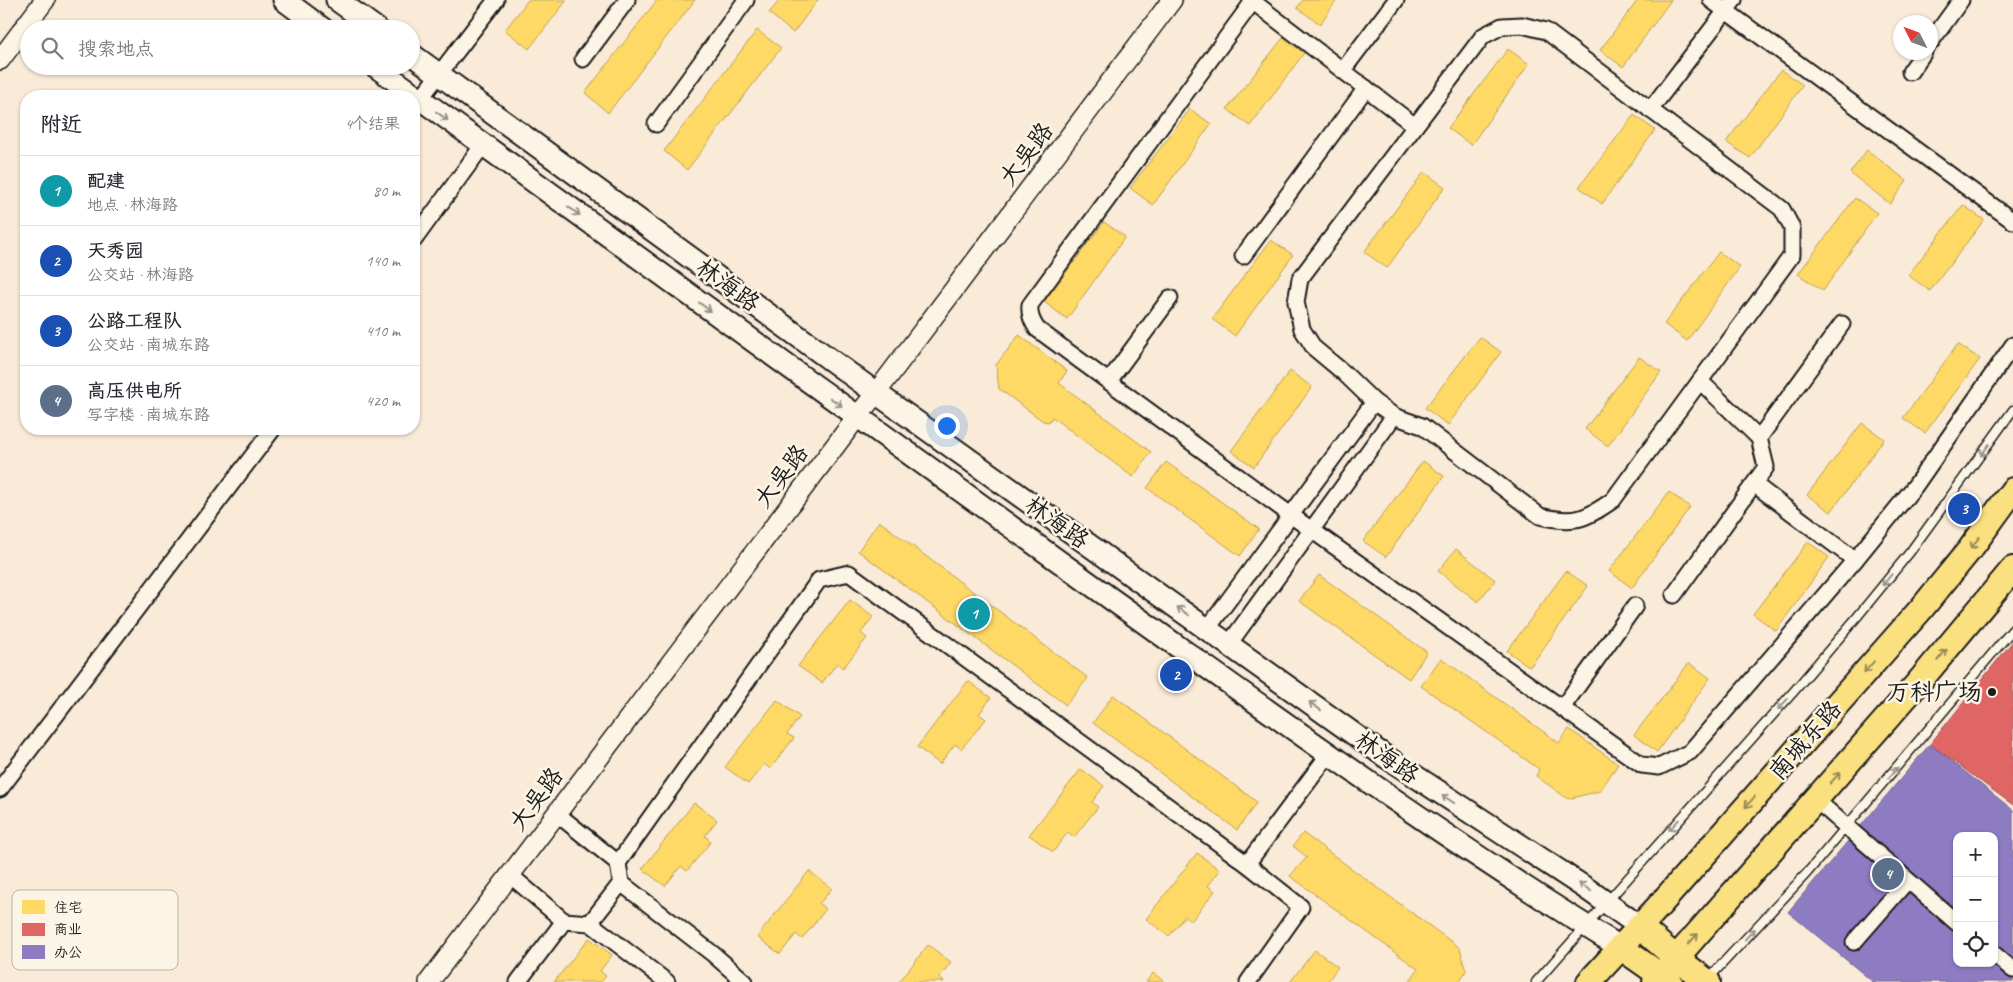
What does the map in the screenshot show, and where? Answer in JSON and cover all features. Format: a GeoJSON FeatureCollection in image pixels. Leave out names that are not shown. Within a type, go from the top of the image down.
{"type":"FeatureCollection","features":[{"type":"Feature","properties":{"kind":"main road"},"geometry":{"type":"LineString","coordinates":[[284,0],[311,20]]}},
{"type":"Feature","properties":{"kind":"main road"},"geometry":{"type":"LineString","coordinates":[[337,0],[365,20]]}},
{"type":"Feature","properties":{"kind":"main road","name":"林海路"},"geometry":{"type":"LineString","coordinates":[[420,60],[876,393],[1208,628],[1386,757],[1639,926],[1665,974]]}},
{"type":"Feature","properties":{"kind":"main road","name":"林海路"},"geometry":{"type":"LineString","coordinates":[[387,75],[408,90]]}},
{"type":"Feature","properties":{"kind":"main road","name":"林海路"},"geometry":{"type":"LineString","coordinates":[[420,99],[857,417],[1329,754],[1439,830],[1585,926],[1665,974],[1707,982]]}},
{"type":"Feature","properties":{"kind":"main road","name":"南城东路"},"geometry":{"type":"LineString","coordinates":[[1588,982],[1658,907],[1922,608],[1971,548],[2013,490]]}},
{"type":"Feature","properties":{"kind":"main road","name":"南城东路"},"geometry":{"type":"LineString","coordinates":[[1665,974],[1918,683],[2013,569]]}},
{"type":"Feature","properties":{"kind":"street"},"geometry":{"type":"LineString","coordinates":[[30,20],[45,0]]}},
{"type":"Feature","properties":{"kind":"street"},"geometry":{"type":"LineString","coordinates":[[420,99],[496,0]]}},
{"type":"Feature","properties":{"kind":"street"},"geometry":{"type":"LineString","coordinates":[[583,59],[627,0]]}},
{"type":"Feature","properties":{"kind":"street"},"geometry":{"type":"LineString","coordinates":[[656,124],[746,0]]}},
{"type":"Feature","properties":{"kind":"street","name":"大吴路"},"geometry":{"type":"LineString","coordinates":[[429,982],[1172,0]]}},
{"type":"Feature","properties":{"kind":"street"},"geometry":{"type":"LineString","coordinates":[[1415,126],[1253,0],[1030,305],[1029,313],[1037,329],[1292,516],[1642,765],[1659,767],[1674,762],[1690,752],[1855,560],[1915,486],[2013,345]]}},
{"type":"Feature","properties":{"kind":"street"},"geometry":{"type":"LineString","coordinates":[[1343,70],[1396,0]]}},
{"type":"Feature","properties":{"kind":"street"},"geometry":{"type":"LineString","coordinates":[[1710,0],[1730,6],[2013,221]]}},
{"type":"Feature","properties":{"kind":"street"},"geometry":{"type":"LineString","coordinates":[[1938,32],[1961,0]]}},
{"type":"Feature","properties":{"kind":"street"},"geometry":{"type":"LineString","coordinates":[[1650,110],[1730,6]]}},
{"type":"Feature","properties":{"kind":"street"},"geometry":{"type":"LineString","coordinates":[[1522,25],[1546,31],[1650,110],[1782,209],[1792,228],[1792,255],[1613,500],[1585,518],[1561,521],[1540,516],[1422,426],[1394,416],[1374,402],[1314,348],[1302,329],[1296,302],[1300,279],[1483,36],[1502,26],[1522,25]]}},
{"type":"Feature","properties":{"kind":"street"},"geometry":{"type":"LineString","coordinates":[[0,60],[20,33]]}},
{"type":"Feature","properties":{"kind":"street"},"geometry":{"type":"LineString","coordinates":[[1910,72],[1918,60]]}},
{"type":"Feature","properties":{"kind":"street"},"geometry":{"type":"LineString","coordinates":[[1243,256],[1366,88]]}},
{"type":"Feature","properties":{"kind":"street"},"geometry":{"type":"LineString","coordinates":[[420,232],[483,145]]}},
{"type":"Feature","properties":{"kind":"street"},"geometry":{"type":"LineString","coordinates":[[1109,381],[1170,298]]}},
{"type":"Feature","properties":{"kind":"street"},"geometry":{"type":"LineString","coordinates":[[1759,438],[1842,324]]}},
{"type":"Feature","properties":{"kind":"street"},"geometry":{"type":"LineString","coordinates":[[1674,595],[1766,467],[1759,438],[1700,381]]}},
{"type":"Feature","properties":{"kind":"street"},"geometry":{"type":"LineString","coordinates":[[1208,628],[1374,402]]}},
{"type":"Feature","properties":{"kind":"street"},"geometry":{"type":"LineString","coordinates":[[1229,644],[1394,416]]}},
{"type":"Feature","properties":{"kind":"street"},"geometry":{"type":"LineString","coordinates":[[0,789],[268,435]]}},
{"type":"Feature","properties":{"kind":"street"},"geometry":{"type":"LineString","coordinates":[[1754,484],[1855,560]]}},
{"type":"Feature","properties":{"kind":"street"},"geometry":{"type":"LineString","coordinates":[[590,923],[620,883],[618,863],[819,580],[848,573],[1247,864],[1301,907],[1248,982]]}},
{"type":"Feature","properties":{"kind":"street"},"geometry":{"type":"LineString","coordinates":[[1562,708],[1635,606]]}},
{"type":"Feature","properties":{"kind":"street"},"geometry":{"type":"LineString","coordinates":[[1247,864],[1329,754]]}},
{"type":"Feature","properties":{"kind":"street"},"geometry":{"type":"LineString","coordinates":[[1816,800],[1956,922]]}},
{"type":"Feature","properties":{"kind":"street"},"geometry":{"type":"LineString","coordinates":[[556,814],[618,863]]}},
{"type":"Feature","properties":{"kind":"street"},"geometry":{"type":"LineString","coordinates":[[510,875],[564,921],[590,923],[667,982]]}},
{"type":"Feature","properties":{"kind":"street"},"geometry":{"type":"LineString","coordinates":[[1854,942],[1907,881]]}},
{"type":"Feature","properties":{"kind":"street"},"geometry":{"type":"LineString","coordinates":[[620,883],[714,954],[745,982]]}},
{"type":"Feature","properties":{"kind":"street"},"geometry":{"type":"LineString","coordinates":[[518,982],[564,921]]}},
{"type":"Feature","properties":{"kind":"street"},"geometry":{"type":"LineString","coordinates":[[1998,957],[2013,970]]}},
{"type":"Feature","properties":{"kind":"lane"},"geometry":{"type":"LineString","coordinates":[[1536,982],[1795,690],[1856,617],[1910,552],[2013,410]]}},
{"type":"Feature","properties":{"kind":"lane"},"geometry":{"type":"LineString","coordinates":[[1707,982],[1807,873],[2013,630]]}},
{"type":"Feature","properties":{"kind":"building: 住宅"},"geometry":{"type":"Polygon","coordinates":[[[528,0],[567,0],[529,49],[505,30],[528,0]]]}},
{"type":"Feature","properties":{"kind":"building: 住宅"},"geometry":{"type":"Polygon","coordinates":[[[657,0],[695,0],[608,113],[585,93],[657,0]]]}},
{"type":"Feature","properties":{"kind":"building: 住宅"},"geometry":{"type":"Polygon","coordinates":[[[780,0],[818,0],[793,33],[769,13],[780,0]]]}},
{"type":"Feature","properties":{"kind":"building: 住宅"},"geometry":{"type":"Polygon","coordinates":[[[1303,0],[1337,0],[1320,24],[1297,8],[1303,0]]]}},
{"type":"Feature","properties":{"kind":"building: 住宅"},"geometry":{"type":"Polygon","coordinates":[[[1638,0],[1671,0],[1623,67],[1600,50],[1638,0]]]}},
{"type":"Feature","properties":{"kind":"building: 住宅"},"geometry":{"type":"Polygon","coordinates":[[[757,30],[781,48],[687,170],[664,151],[757,30]]]}},
{"type":"Feature","properties":{"kind":"building: 住宅"},"geometry":{"type":"Polygon","coordinates":[[[1283,38],[1304,53],[1250,126],[1227,109],[1283,38]]]}},
{"type":"Feature","properties":{"kind":"building: 住宅"},"geometry":{"type":"Polygon","coordinates":[[[1508,49],[1529,64],[1471,145],[1448,128],[1508,49]]]}},
{"type":"Feature","properties":{"kind":"building: 住宅"},"geometry":{"type":"Polygon","coordinates":[[[1781,70],[1803,85],[1750,158],[1726,142],[1781,70]]]}},
{"type":"Feature","properties":{"kind":"building: 住宅"},"geometry":{"type":"Polygon","coordinates":[[[1190,109],[1211,124],[1153,205],[1130,188],[1190,109]]]}},
{"type":"Feature","properties":{"kind":"building: 住宅"},"geometry":{"type":"Polygon","coordinates":[[[1634,115],[1655,130],[1602,204],[1579,187],[1634,115]]]}},
{"type":"Feature","properties":{"kind":"building: 住宅"},"geometry":{"type":"Polygon","coordinates":[[[1867,150],[1907,181],[1890,204],[1850,173],[1867,150]]]}},
{"type":"Feature","properties":{"kind":"building: 住宅"},"geometry":{"type":"Polygon","coordinates":[[[1424,172],[1445,187],[1387,268],[1364,252],[1424,172]]]}},
{"type":"Feature","properties":{"kind":"building: 住宅"},"geometry":{"type":"Polygon","coordinates":[[[1855,198],[1877,213],[1823,291],[1798,274],[1855,198]]]}},
{"type":"Feature","properties":{"kind":"building: 住宅"},"geometry":{"type":"Polygon","coordinates":[[[1963,205],[1984,220],[1930,291],[1908,275],[1963,205]]]}},
{"type":"Feature","properties":{"kind":"building: 住宅"},"geometry":{"type":"Polygon","coordinates":[[[1104,222],[1125,237],[1067,319],[1044,302],[1104,222]]]}},
{"type":"Feature","properties":{"kind":"building: 住宅"},"geometry":{"type":"Polygon","coordinates":[[[1271,240],[1293,255],[1235,336],[1212,319],[1271,240]]]}},
{"type":"Feature","properties":{"kind":"building: 住宅"},"geometry":{"type":"Polygon","coordinates":[[[1719,252],[1740,267],[1687,341],[1664,324],[1719,252]]]}},
{"type":"Feature","properties":{"kind":"building: 住宅"},"geometry":{"type":"Polygon","coordinates":[[[1019,335],[1067,371],[1059,383],[1151,452],[1133,477],[1052,417],[1049,422],[1043,421],[999,389],[996,365],[1019,335]]]}},
{"type":"Feature","properties":{"kind":"building: 住宅"},"geometry":{"type":"Polygon","coordinates":[[[1480,337],[1501,352],[1448,425],[1425,408],[1480,337]]]}},
{"type":"Feature","properties":{"kind":"building: 住宅"},"geometry":{"type":"Polygon","coordinates":[[[1958,344],[1980,359],[1925,433],[1903,418],[1958,344]]]}},
{"type":"Feature","properties":{"kind":"building: 住宅"},"geometry":{"type":"Polygon","coordinates":[[[1639,357],[1661,372],[1608,446],[1585,429],[1639,357]]]}},
{"type":"Feature","properties":{"kind":"building: 住宅"},"geometry":{"type":"Polygon","coordinates":[[[1290,371],[1312,387],[1254,467],[1231,451],[1290,371]]]}},
{"type":"Feature","properties":{"kind":"building: 住宅"},"geometry":{"type":"Polygon","coordinates":[[[1862,423],[1884,439],[1831,512],[1807,495],[1862,423]]]}},
{"type":"Feature","properties":{"kind":"building: 住宅"},"geometry":{"type":"Polygon","coordinates":[[[1423,461],[1444,476],[1386,557],[1363,541],[1423,461]]]}},
{"type":"Feature","properties":{"kind":"building: 住宅"},"geometry":{"type":"Polygon","coordinates":[[[1166,462],[1259,529],[1240,556],[1147,488],[1166,462]]]}},
{"type":"Feature","properties":{"kind":"building: 住宅"},"geometry":{"type":"Polygon","coordinates":[[[1669,492],[1690,507],[1632,588],[1609,571],[1669,492]]]}},
{"type":"Feature","properties":{"kind":"building: 住宅"},"geometry":{"type":"Polygon","coordinates":[[[879,521],[1088,678],[1066,705],[858,551],[879,521]]]}},
{"type":"Feature","properties":{"kind":"building: 住宅"},"geometry":{"type":"Polygon","coordinates":[[[1808,542],[1829,557],[1776,631],[1753,614],[1808,542]]]}},
{"type":"Feature","properties":{"kind":"building: 住宅"},"geometry":{"type":"Polygon","coordinates":[[[1456,549],[1495,580],[1478,602],[1438,571],[1456,549]]]}},
{"type":"Feature","properties":{"kind":"building: 住宅"},"geometry":{"type":"Polygon","coordinates":[[[1566,571],[1588,586],[1530,667],[1507,651],[1566,571]]]}},
{"type":"Feature","properties":{"kind":"building: 住宅"},"geometry":{"type":"Polygon","coordinates":[[[1319,575],[1427,652],[1409,679],[1299,601],[1319,575]]]}},
{"type":"Feature","properties":{"kind":"building: 住宅"},"geometry":{"type":"Polygon","coordinates":[[[850,600],[873,617],[861,633],[867,638],[843,668],[837,663],[822,683],[798,666],[850,600]]]}},
{"type":"Feature","properties":{"kind":"building: 住宅"},"geometry":{"type":"Polygon","coordinates":[[[1441,658],[1559,743],[1569,729],[1618,764],[1600,791],[1568,799],[1536,776],[1539,769],[1421,686],[1441,658]]]}},
{"type":"Feature","properties":{"kind":"building: 住宅"},"geometry":{"type":"Polygon","coordinates":[[[1689,663],[1710,678],[1657,752],[1634,735],[1689,663]]]}},
{"type":"Feature","properties":{"kind":"building: 住宅"},"geometry":{"type":"Polygon","coordinates":[[[968,681],[991,698],[979,714],[986,719],[961,749],[955,744],[940,764],[917,747],[968,681]]]}},
{"type":"Feature","properties":{"kind":"building: 住宅"},"geometry":{"type":"Polygon","coordinates":[[[1113,695],[1257,802],[1237,830],[1093,723],[1113,695]]]}},
{"type":"Feature","properties":{"kind":"building: 住宅"},"geometry":{"type":"Polygon","coordinates":[[[777,700],[800,717],[787,734],[794,738],[770,769],[764,764],[748,784],[725,767],[777,700]]]}},
{"type":"Feature","properties":{"kind":"building: 住宅"},"geometry":{"type":"Polygon","coordinates":[[[1081,769],[1104,786],[1092,802],[1098,807],[1074,837],[1068,832],[1053,852],[1029,835],[1081,769]]]}},
{"type":"Feature","properties":{"kind":"building: 住宅"},"geometry":{"type":"Polygon","coordinates":[[[694,803],[717,820],[705,836],[711,841],[687,871],[681,866],[665,886],[642,869],[694,803]]]}},
{"type":"Feature","properties":{"kind":"building: 住宅"},"geometry":{"type":"Polygon","coordinates":[[[1303,833],[1460,948],[1466,971],[1459,982],[1409,982],[1418,969],[1290,876],[1307,857],[1293,846],[1303,833]]]}},
{"type":"Feature","properties":{"kind":"building: 住宅"},"geometry":{"type":"Polygon","coordinates":[[[1197,853],[1220,870],[1208,886],[1215,891],[1191,921],[1185,916],[1169,936],[1146,919],[1197,853]]]}},
{"type":"Feature","properties":{"kind":"building: 住宅"},"geometry":{"type":"Polygon","coordinates":[[[809,871],[832,888],[819,904],[826,909],[802,939],[796,934],[780,954],[757,937],[809,871]]]}},
{"type":"Feature","properties":{"kind":"building: 住宅"},"geometry":{"type":"Polygon","coordinates":[[[589,938],[612,955],[600,971],[606,976],[601,982],[554,982],[589,938]]]}},
{"type":"Feature","properties":{"kind":"building: 住宅"},"geometry":{"type":"Polygon","coordinates":[[[928,945],[951,962],[939,978],[944,982],[899,982],[928,945]]]}},
{"type":"Feature","properties":{"kind":"building: 住宅"},"geometry":{"type":"Polygon","coordinates":[[[1315,950],[1338,967],[1327,982],[1290,982],[1315,950]]]}},
{"type":"Feature","properties":{"kind":"building: 住宅"},"geometry":{"type":"Polygon","coordinates":[[[1153,973],[1165,982],[1146,982],[1153,973]]]}},
{"type":"Feature","properties":{"kind":"building: 商业","name":"万科广场"},"geometry":{"type":"Polygon","coordinates":[[[2013,641],[2013,805],[1930,744],[2013,641]]]}},
{"type":"Feature","properties":{"kind":"building: 办公"},"geometry":{"type":"Polygon","coordinates":[[[1930,744],[2013,810],[2013,982],[1873,982],[1788,912],[1930,744]]]}},
{"type":"Feature","properties":{"kind":"place","name":"公路工程队"},"geometry":{"type":"Point","coordinates":[1964,509]}},
{"type":"Feature","properties":{"kind":"place","name":"配建"},"geometry":{"type":"Point","coordinates":[974,614]}},
{"type":"Feature","properties":{"kind":"place","name":"天秀园"},"geometry":{"type":"Point","coordinates":[1176,675]}},
{"type":"Feature","properties":{"kind":"place","name":"万科广场"},"geometry":{"type":"Point","coordinates":[1992,692]}},
{"type":"Feature","properties":{"kind":"place","name":"高压供电所"},"geometry":{"type":"Point","coordinates":[1888,874]}}]}
